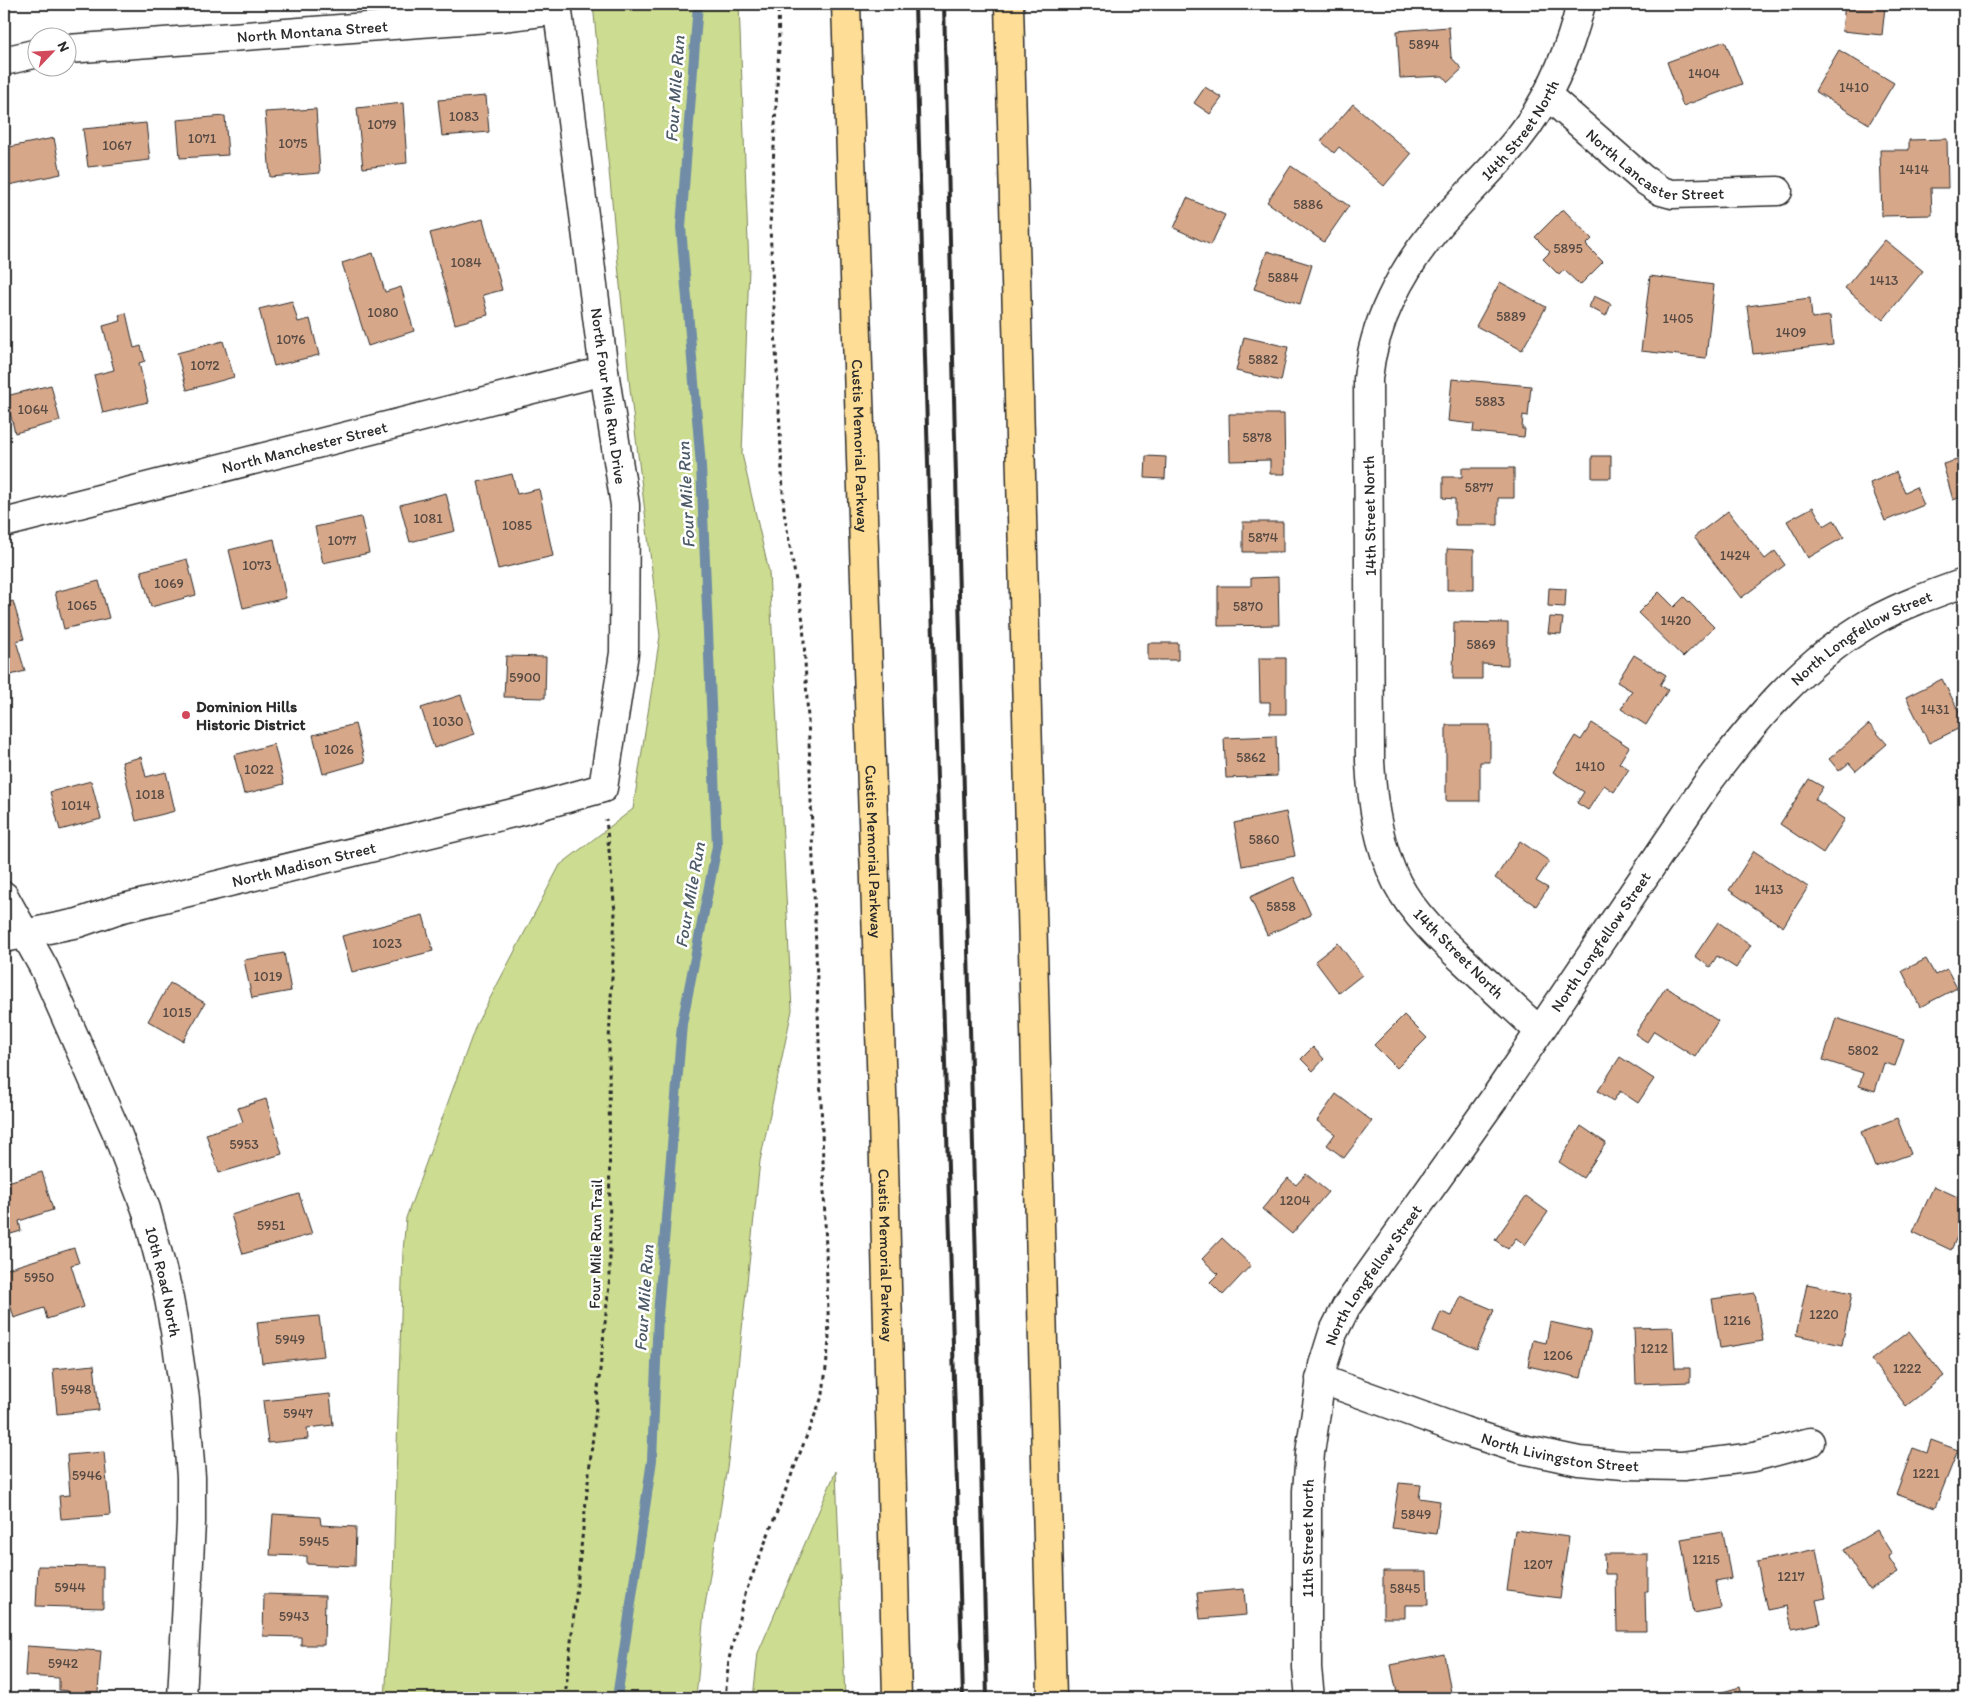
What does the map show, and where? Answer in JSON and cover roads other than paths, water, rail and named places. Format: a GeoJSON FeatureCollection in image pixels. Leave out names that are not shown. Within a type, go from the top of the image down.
{"type":"FeatureCollection","features":[{"type":"Feature","properties":{"kind":"highway","name":"Custis Memorial Parkway"},"geometry":{"type":"LineString","coordinates":[[846,4],[883,1122],[897,1698]]}},
{"type":"Feature","properties":{"kind":"highway"},"geometry":{"type":"LineString","coordinates":[[1009,4],[1052,1698]]}},
{"type":"Feature","properties":{"kind":"street","name":"14th Street North"},"geometry":{"type":"LineString","coordinates":[[1538,1031],[1446,944],[1415,910],[1397,882],[1379,835],[1370,761],[1368,394],[1372,352],[1385,315],[1404,274],[1437,228],[1518,139],[1547,95],[1564,61],[1581,4]]}},
{"type":"Feature","properties":{"kind":"street","name":"North Montana Street"},"geometry":{"type":"LineString","coordinates":[[78,48],[502,17],[558,7]]}},
{"type":"Feature","properties":{"kind":"street","name":"North Four Mile Run Drive"},"geometry":{"type":"LineString","coordinates":[[558,7],[604,371],[625,505],[624,653],[602,788]]}},
{"type":"Feature","properties":{"kind":"street"},"geometry":{"type":"LineString","coordinates":[[4,62],[28,56]]}},
{"type":"Feature","properties":{"kind":"street","name":"North Lancaster Street"},"geometry":{"type":"LineString","coordinates":[[1547,95],[1644,179],[1661,191],[1678,194],[1778,191]]}},
{"type":"Feature","properties":{"kind":"street","name":"North Manchester Street"},"geometry":{"type":"LineString","coordinates":[[4,523],[604,371]]}},
{"type":"Feature","properties":{"kind":"street","name":"North Longfellow Street"},"geometry":{"type":"LineString","coordinates":[[1320,1379],[1333,1333],[1346,1307],[1496,1096],[1538,1031],[1706,785],[1743,736],[1781,693],[1820,658],[1872,622],[1902,606],[1964,583]]}},
{"type":"Feature","properties":{"kind":"street","name":"North Madison Street"},"geometry":{"type":"LineString","coordinates":[[14,936],[78,923],[119,909],[499,816],[602,788]]}},
{"type":"Feature","properties":{"kind":"street","name":"10th Road North"},"geometry":{"type":"LineString","coordinates":[[4,896],[14,936],[44,968],[128,1161],[151,1226],[168,1295],[184,1391],[190,1476],[191,1522],[182,1698]]}},
{"type":"Feature","properties":{"kind":"street","name":"North Livingston Street"},"geometry":{"type":"LineString","coordinates":[[1320,1379],[1517,1448],[1578,1461],[1624,1465],[1683,1466],[1754,1458],[1810,1442]]}},
{"type":"Feature","properties":{"kind":"street","name":"11th Street North"},"geometry":{"type":"LineString","coordinates":[[1310,1698],[1307,1668],[1307,1490],[1320,1379]]}},
{"type":"Feature","properties":{"kind":"waterway","name":"Four Mile Run"},"geometry":{"type":"LineString","coordinates":[[617,1698],[652,1460],[658,1315],[682,1024],[717,846],[701,466],[681,227],[698,4]]}},
{"type":"Feature","properties":{"kind":"railway"},"geometry":{"type":"LineString","coordinates":[[915,4],[963,1698]]}},
{"type":"Feature","properties":{"kind":"railway"},"geometry":{"type":"LineString","coordinates":[[944,4],[987,1698]]}},
{"type":"Feature","properties":{"kind":"place","name":"Dominion Hills Historic District"},"geometry":{"type":"Point","coordinates":[186,715]}}]}
